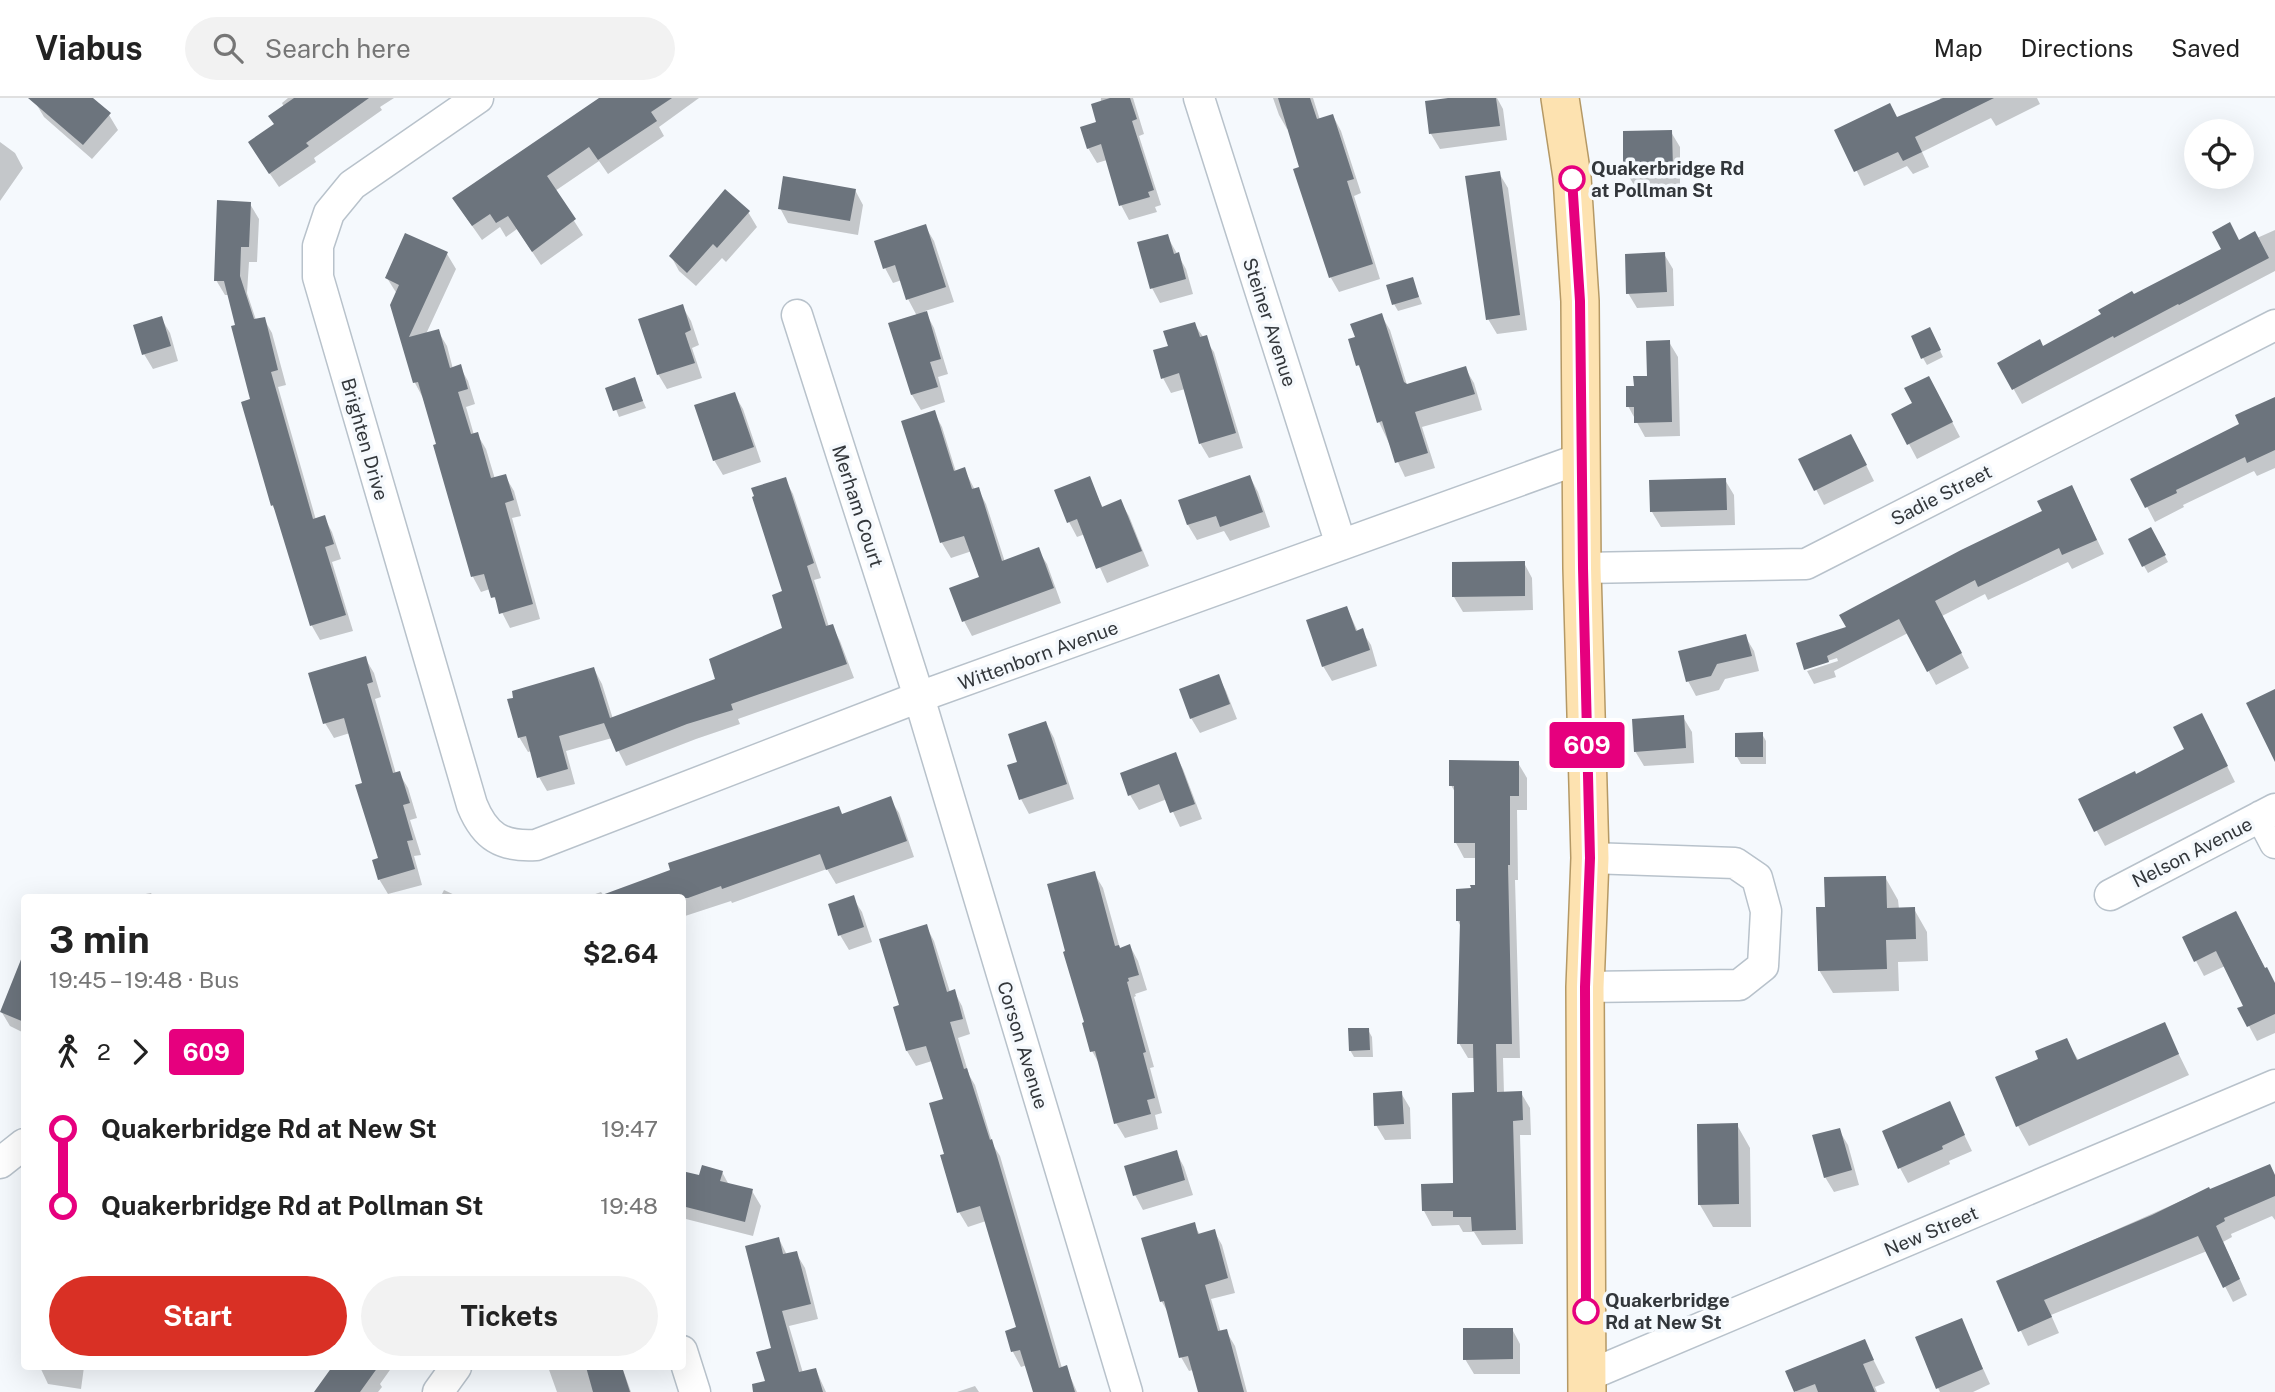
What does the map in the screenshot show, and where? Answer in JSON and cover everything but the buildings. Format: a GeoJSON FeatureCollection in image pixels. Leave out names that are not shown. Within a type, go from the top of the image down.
{"type":"FeatureCollection","features":[{"type":"Feature","properties":{"kind":"main road"},"geometry":{"type":"LineString","coordinates":[[1560,98],[1572,177],[1580,301],[1590,858],[1585,987],[1587,1384]]}},
{"type":"Feature","properties":{"kind":"street","name":"Brighten Drive"},"geometry":{"type":"LineString","coordinates":[[478,98],[352,185],[329,213],[318,246],[318,277],[472,806],[479,823],[496,838]]}},
{"type":"Feature","properties":{"kind":"street","name":"Steiner Avenue"},"geometry":{"type":"LineString","coordinates":[[1199,98],[1341,545]]}},
{"type":"Feature","properties":{"kind":"street","name":"Merham Court"},"geometry":{"type":"LineString","coordinates":[[797,315],[919,698]]}},
{"type":"Feature","properties":{"kind":"street","name":"Sadie Street"},"geometry":{"type":"LineString","coordinates":[[1583,568],[1806,564],[2275,325]]}},
{"type":"Feature","properties":{"kind":"street","name":"Wittenborn Avenue"},"geometry":{"type":"LineString","coordinates":[[496,838],[514,846],[536,845],[919,698],[1582,458]]}},
{"type":"Feature","properties":{"kind":"street","name":"Corson Avenue"},"geometry":{"type":"LineString","coordinates":[[919,698],[1127,1392]]}},
{"type":"Feature","properties":{"kind":"street"},"geometry":{"type":"LineString","coordinates":[[2268,813],[2275,843]]}},
{"type":"Feature","properties":{"kind":"street","name":"Nelson Avenue"},"geometry":{"type":"LineString","coordinates":[[2110,895],[2268,813]]}},
{"type":"Feature","properties":{"kind":"street"},"geometry":{"type":"LineString","coordinates":[[1585,987],[1739,985],[1763,966],[1766,911],[1757,878],[1735,863],[1590,858]]}},
{"type":"Feature","properties":{"kind":"street","name":"New Street"},"geometry":{"type":"LineString","coordinates":[[1587,1384],[2275,1085]]}},
{"type":"Feature","properties":{"kind":"street"},"geometry":{"type":"LineString","coordinates":[[0,1163],[21,1146]]}},
{"type":"Feature","properties":{"kind":"street"},"geometry":{"type":"LineString","coordinates":[[686,1364],[695,1392]]}},
{"type":"Feature","properties":{"kind":"street"},"geometry":{"type":"LineString","coordinates":[[438,1392],[454,1370]]}},
{"type":"Feature","properties":{"kind":"bus line","name":"609"},"geometry":{"type":"LineString","coordinates":[[1572,179],[1580,301],[1590,858],[1585,987],[1586,1311]]}},
{"type":"Feature","properties":{"kind":"place","name":"Quakerbridge Rd at Pollman St"},"geometry":{"type":"Point","coordinates":[1572,179]}},
{"type":"Feature","properties":{"kind":"place","name":"Quakerbridge Rd at New St"},"geometry":{"type":"Point","coordinates":[1586,1311]}}]}
